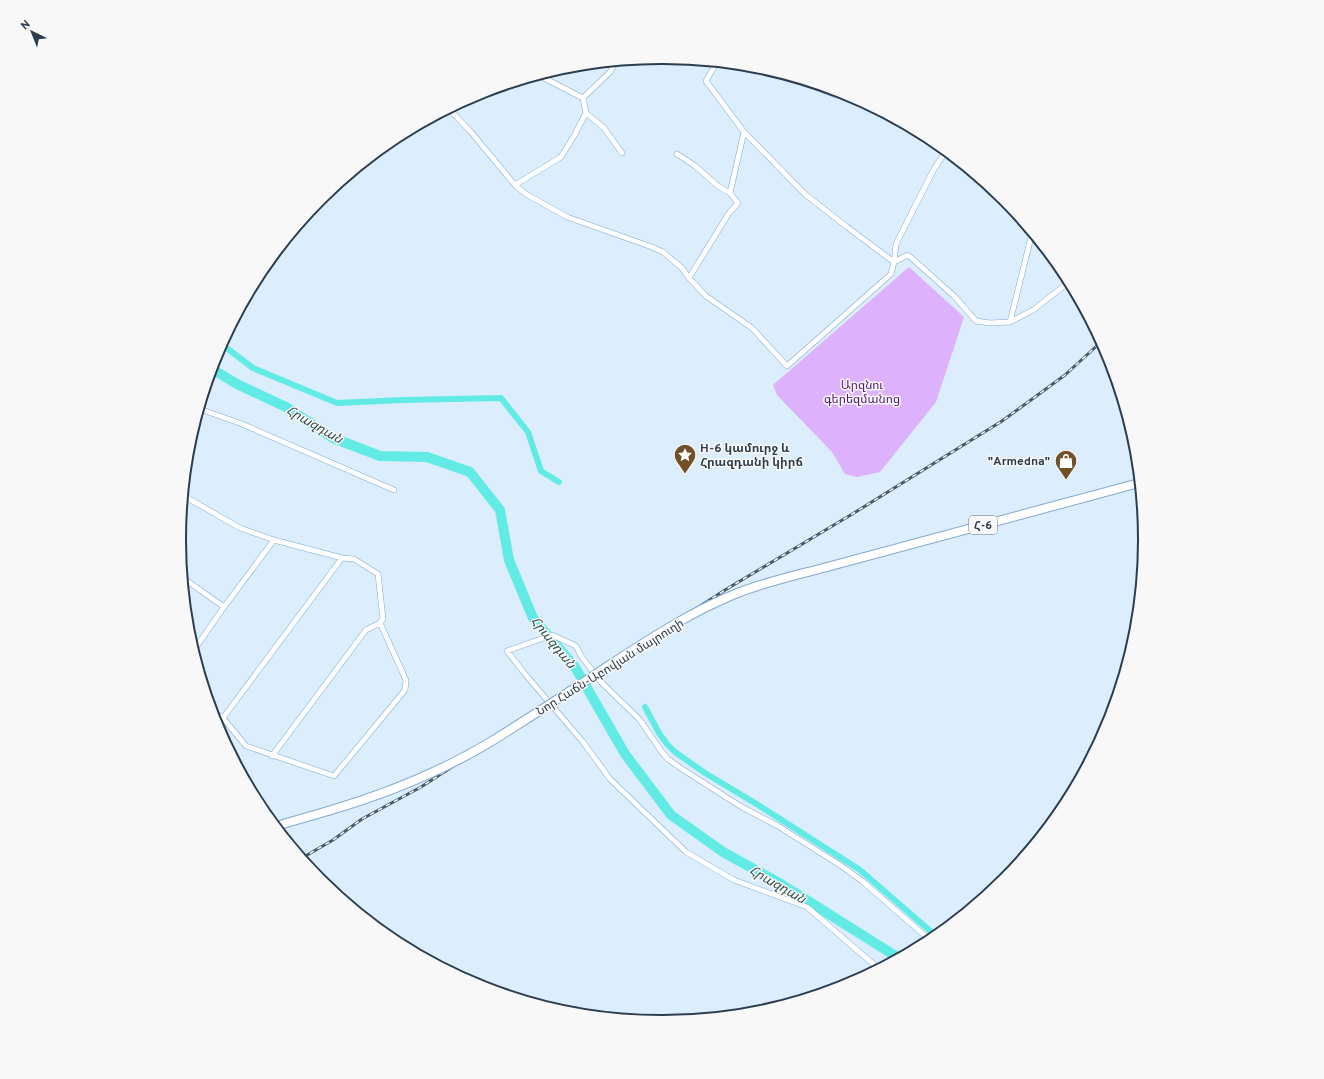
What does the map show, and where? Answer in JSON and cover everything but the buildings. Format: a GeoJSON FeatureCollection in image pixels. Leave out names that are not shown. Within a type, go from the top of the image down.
{"type":"FeatureCollection","features":[{"type":"Feature","properties":{"kind":"main road","name":"Նոր Հաճն-Աբովյան մայրուղի"},"geometry":{"type":"LineString","coordinates":[[282,824],[365,800],[410,783],[456,761],[498,737],[665,629],[734,594],[757,586],[1134,483]]}},
{"type":"Feature","properties":{"kind":"street"},"geometry":{"type":"LineString","coordinates":[[583,98],[610,72],[613,67]]}},
{"type":"Feature","properties":{"kind":"street"},"geometry":{"type":"LineString","coordinates":[[714,67],[706,81],[744,132],[806,195],[894,262]]}},
{"type":"Feature","properties":{"kind":"street"},"geometry":{"type":"LineString","coordinates":[[545,79],[583,98]]}},
{"type":"Feature","properties":{"kind":"street"},"geometry":{"type":"LineString","coordinates":[[515,185],[561,157],[586,113],[583,98]]}},
{"type":"Feature","properties":{"kind":"street"},"geometry":{"type":"LineString","coordinates":[[453,112],[515,185],[526,194],[567,217],[652,246],[663,252],[682,268],[706,296],[752,328],[787,366],[891,274],[896,244],[934,168],[943,156]]}},
{"type":"Feature","properties":{"kind":"street"},"geometry":{"type":"LineString","coordinates":[[586,113],[604,128],[622,153]]}},
{"type":"Feature","properties":{"kind":"street"},"geometry":{"type":"LineString","coordinates":[[730,193],[744,132]]}},
{"type":"Feature","properties":{"kind":"street"},"geometry":{"type":"LineString","coordinates":[[677,154],[694,165],[718,186],[730,193],[738,203],[729,213],[689,278]]}},
{"type":"Feature","properties":{"kind":"street"},"geometry":{"type":"LineString","coordinates":[[1010,322],[1030,240]]}},
{"type":"Feature","properties":{"kind":"street"},"geometry":{"type":"LineString","coordinates":[[894,262],[908,255],[954,296],[976,321],[990,323],[1010,322],[1033,310],[1064,286]]}},
{"type":"Feature","properties":{"kind":"street"},"geometry":{"type":"LineString","coordinates":[[205,411],[242,424],[394,490]]}},
{"type":"Feature","properties":{"kind":"street"},"geometry":{"type":"LineString","coordinates":[[189,499],[240,528],[274,540],[342,558],[354,559],[378,574],[383,620],[366,630],[272,756]]}},
{"type":"Feature","properties":{"kind":"street"},"geometry":{"type":"LineString","coordinates":[[199,643],[274,540]]}},
{"type":"Feature","properties":{"kind":"street"},"geometry":{"type":"LineString","coordinates":[[342,558],[223,718],[246,746],[334,776],[404,690],[406,680],[380,623]]}},
{"type":"Feature","properties":{"kind":"street"},"geometry":{"type":"LineString","coordinates":[[189,582],[224,607]]}},
{"type":"Feature","properties":{"kind":"street"},"geometry":{"type":"LineString","coordinates":[[874,965],[807,907],[734,880],[686,852],[610,779],[583,742],[507,651],[552,635],[576,646],[581,656],[601,682],[640,720],[661,751],[679,767],[740,806],[778,826],[843,867],[862,881],[925,936]]}},
{"type":"Feature","properties":{"kind":"green space","name":"Արզնու գերեզմանոց"},"geometry":{"type":"Polygon","coordinates":[[[909,267],[964,317],[936,402],[880,472],[857,477],[845,474],[832,452],[777,395],[773,385],[909,267]]]}},
{"type":"Feature","properties":{"kind":"waterway"},"geometry":{"type":"LineString","coordinates":[[227,349],[253,368],[337,403],[501,398],[528,432],[541,471],[559,482]]}},
{"type":"Feature","properties":{"kind":"waterway","name":"Հրազդան"},"geometry":{"type":"LineString","coordinates":[[218,372],[237,384],[286,407],[333,438],[380,456],[427,457],[470,472],[500,510],[509,560],[533,618],[575,667],[625,754],[671,815],[723,852],[781,884],[893,955]]}},
{"type":"Feature","properties":{"kind":"waterway"},"geometry":{"type":"LineString","coordinates":[[645,707],[659,733],[675,752],[705,773],[860,870],[931,932]]}},
{"type":"Feature","properties":{"kind":"railway"},"geometry":{"type":"LineString","coordinates":[[307,855],[333,840],[362,819],[421,787],[725,590],[854,513],[1002,421],[1065,375],[1096,347]]}},
{"type":"Feature","properties":{"kind":"place","name":"H-6 կամուրջ և Հրազդանի կիրճ"},"geometry":{"type":"Point","coordinates":[685,474]}},
{"type":"Feature","properties":{"kind":"place","name":"\"Armedna\""},"geometry":{"type":"Point","coordinates":[1066,480]}}]}
